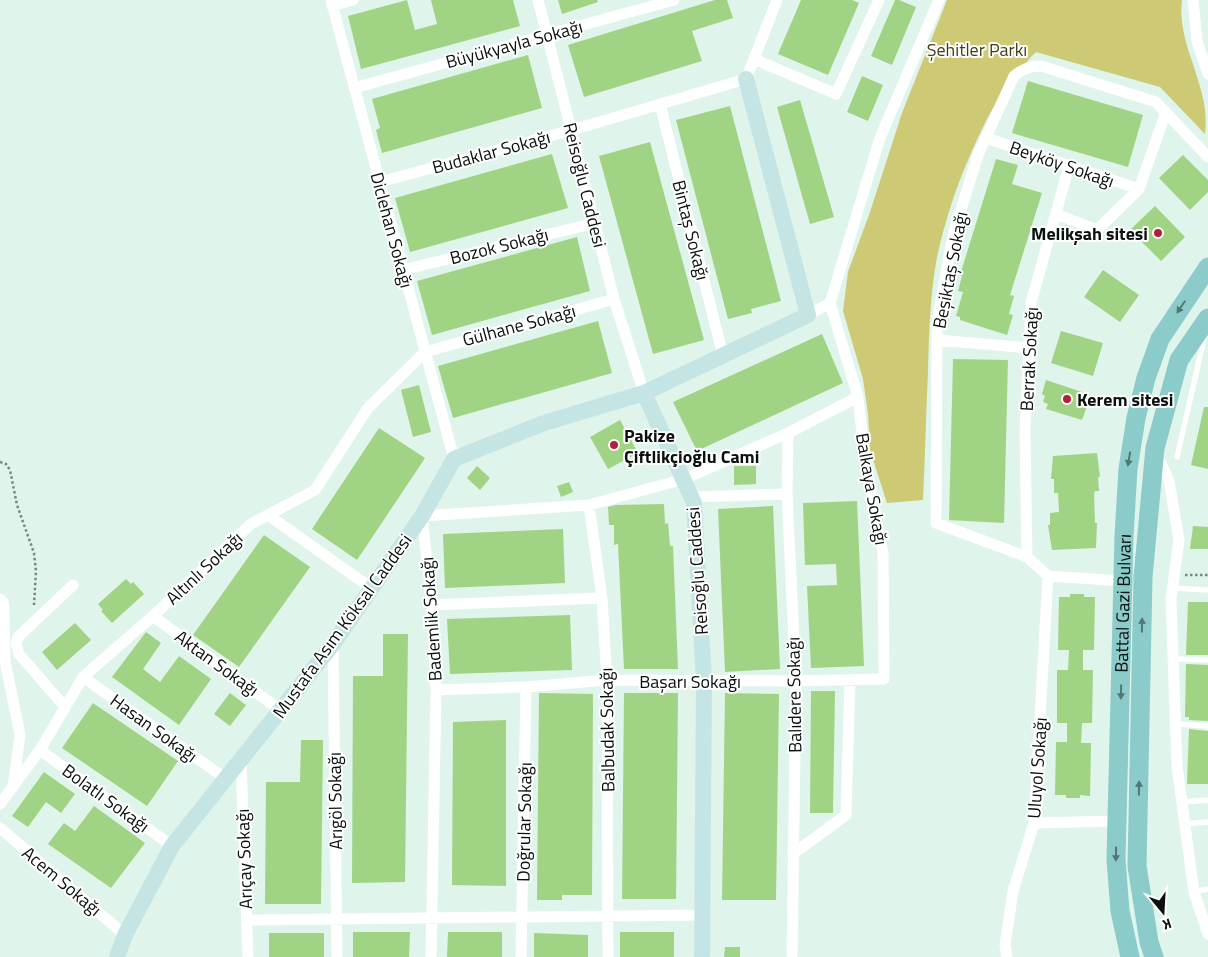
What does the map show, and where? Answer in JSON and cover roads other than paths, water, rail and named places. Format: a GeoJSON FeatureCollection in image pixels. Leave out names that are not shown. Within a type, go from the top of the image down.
{"type":"FeatureCollection","features":[{"type":"Feature","properties":{"kind":"main road","name":"Battal Gazi Bulvarı"},"geometry":{"type":"LineString","coordinates":[[1130,957],[1120,911],[1116,860],[1123,581],[1128,469],[1136,418],[1146,378],[1160,339],[1208,267]]}},
{"type":"Feature","properties":{"kind":"main road","name":"Battal Gazi Bulvarı"},"geometry":{"type":"LineString","coordinates":[[1154,957],[1149,942],[1137,866],[1143,577],[1155,448],[1179,360],[1204,324]]}},
{"type":"Feature","properties":{"kind":"street"},"geometry":{"type":"LineString","coordinates":[[332,3],[353,0]]}},
{"type":"Feature","properties":{"kind":"street","name":"Reisoğlu Caddesi"},"geometry":{"type":"LineString","coordinates":[[538,0],[614,299],[644,394],[694,503],[704,681],[702,957]]}},
{"type":"Feature","properties":{"kind":"street","name":"Büyükyayla Sokağı"},"geometry":{"type":"LineString","coordinates":[[354,88],[674,0]]}},
{"type":"Feature","properties":{"kind":"street"},"geometry":{"type":"LineString","coordinates":[[777,0],[746,79],[808,315]]}},
{"type":"Feature","properties":{"kind":"street"},"geometry":{"type":"LineString","coordinates":[[754,59],[836,94],[879,0]]}},
{"type":"Feature","properties":{"kind":"street"},"geometry":{"type":"LineString","coordinates":[[454,460],[544,423],[644,394],[830,303],[880,138],[939,0]]}},
{"type":"Feature","properties":{"kind":"street"},"geometry":{"type":"LineString","coordinates":[[1193,0],[1197,41],[1208,74]]}},
{"type":"Feature","properties":{"kind":"street","name":"Diclehan Sokağı"},"geometry":{"type":"LineString","coordinates":[[332,3],[454,460]]}},
{"type":"Feature","properties":{"kind":"street","name":"Beşiktaş Sokağı"},"geometry":{"type":"LineString","coordinates":[[1027,557],[936,523],[937,322],[953,235],[978,155],[1014,76],[1022,70],[1031,66],[1041,66],[1156,102],[1166,112]]}},
{"type":"Feature","properties":{"kind":"street","name":"Budaklar Sokağı"},"geometry":{"type":"LineString","coordinates":[[380,182],[572,130],[746,79]]}},
{"type":"Feature","properties":{"kind":"street","name":"Bintaş Sokağı"},"geometry":{"type":"LineString","coordinates":[[660,104],[723,356]]}},
{"type":"Feature","properties":{"kind":"street"},"geometry":{"type":"LineString","coordinates":[[1056,214],[1098,230],[1139,189],[1166,112],[1208,156]]}},
{"type":"Feature","properties":{"kind":"street","name":"Beyköy Sokağı"},"geometry":{"type":"LineString","coordinates":[[986,138],[1139,189]]}},
{"type":"Feature","properties":{"kind":"street","name":"Berrak Sokağı"},"geometry":{"type":"LineString","coordinates":[[1027,557],[1025,430],[1031,303],[1069,166]]}},
{"type":"Feature","properties":{"kind":"street","name":"Bozok Sokağı"},"geometry":{"type":"LineString","coordinates":[[403,270],[595,222]]}},
{"type":"Feature","properties":{"kind":"street","name":"Gülhane Sokağı"},"geometry":{"type":"LineString","coordinates":[[425,352],[614,299]]}},
{"type":"Feature","properties":{"kind":"street","name":"Balkaya Sokağı"},"geometry":{"type":"LineString","coordinates":[[830,303],[858,397],[865,461],[883,553],[884,680]]}},
{"type":"Feature","properties":{"kind":"street"},"geometry":{"type":"LineString","coordinates":[[937,340],[1029,348]]}},
{"type":"Feature","properties":{"kind":"street","name":"Altınlı Sokağı"},"geometry":{"type":"LineString","coordinates":[[0,804],[40,750],[83,677],[153,616],[251,524],[315,490],[368,408],[425,352]]}},
{"type":"Feature","properties":{"kind":"street"},"geometry":{"type":"LineString","coordinates":[[422,516],[589,505],[684,479],[788,433],[858,397]]}},
{"type":"Feature","properties":{"kind":"street","name":"Balıdere Sokağı"},"geometry":{"type":"LineString","coordinates":[[788,433],[786,494],[796,681],[792,957]]}},
{"type":"Feature","properties":{"kind":"street"},"geometry":{"type":"LineString","coordinates":[[1155,448],[1169,481],[1179,540],[1172,599],[1177,766],[1194,892],[1208,934]]}},
{"type":"Feature","properties":{"kind":"street","name":"Mustafa Asım Köksal Caddesi"},"geometry":{"type":"LineString","coordinates":[[116,957],[125,934],[172,846],[333,644],[422,516],[454,460]]}},
{"type":"Feature","properties":{"kind":"street"},"geometry":{"type":"LineString","coordinates":[[692,497],[786,494]]}},
{"type":"Feature","properties":{"kind":"street","name":"Balbudak Sokağı"},"geometry":{"type":"LineString","coordinates":[[589,505],[602,598],[607,680],[608,957]]}},
{"type":"Feature","properties":{"kind":"street"},"geometry":{"type":"LineString","coordinates":[[268,515],[371,588]]}},
{"type":"Feature","properties":{"kind":"street","name":"Bademlik Sokağı"},"geometry":{"type":"LineString","coordinates":[[422,516],[432,605],[436,690],[432,957]]}},
{"type":"Feature","properties":{"kind":"street"},"geometry":{"type":"LineString","coordinates":[[1027,557],[1048,576],[1123,581]]}},
{"type":"Feature","properties":{"kind":"street","name":"Uluyol Sokağı"},"geometry":{"type":"LineString","coordinates":[[1007,957],[1005,944],[1013,891],[1034,823],[1048,576]]}},
{"type":"Feature","properties":{"kind":"street"},"geometry":{"type":"LineString","coordinates":[[65,707],[19,654],[16,647],[18,637],[73,586]]}},
{"type":"Feature","properties":{"kind":"street"},"geometry":{"type":"LineString","coordinates":[[432,605],[602,598]]}},
{"type":"Feature","properties":{"kind":"street"},"geometry":{"type":"LineString","coordinates":[[0,599],[4,606],[5,661],[20,735],[12,787]]}},
{"type":"Feature","properties":{"kind":"street","name":"Aktan Sokağı"},"geometry":{"type":"LineString","coordinates":[[153,616],[280,710]]}},
{"type":"Feature","properties":{"kind":"street","name":"Arıgöl Sokağı"},"geometry":{"type":"LineString","coordinates":[[333,644],[337,957]]}},
{"type":"Feature","properties":{"kind":"street","name":"Hasan Sokağı"},"geometry":{"type":"LineString","coordinates":[[83,677],[226,779]]}},
{"type":"Feature","properties":{"kind":"street","name":"Başarı Sokağı"},"geometry":{"type":"LineString","coordinates":[[436,690],[526,687],[607,680],[884,680]]}},
{"type":"Feature","properties":{"kind":"street"},"geometry":{"type":"LineString","coordinates":[[793,854],[846,815],[850,680]]}},
{"type":"Feature","properties":{"kind":"street","name":"Doğrular Sokağı"},"geometry":{"type":"LineString","coordinates":[[521,957],[526,687]]}},
{"type":"Feature","properties":{"kind":"street","name":"Bolatlı Sokağı"},"geometry":{"type":"LineString","coordinates":[[40,750],[172,846]]}},
{"type":"Feature","properties":{"kind":"street","name":"Arıçay Sokağı"},"geometry":{"type":"LineString","coordinates":[[240,760],[248,957]]}},
{"type":"Feature","properties":{"kind":"street"},"geometry":{"type":"LineString","coordinates":[[1034,823],[1117,820]]}},
{"type":"Feature","properties":{"kind":"street","name":"Acem Sokağı"},"geometry":{"type":"LineString","coordinates":[[0,828],[125,934]]}},
{"type":"Feature","properties":{"kind":"street"},"geometry":{"type":"LineString","coordinates":[[246,920],[702,915]]}},
{"type":"Feature","properties":{"kind":"lane"},"geometry":{"type":"LineString","coordinates":[[1178,458],[1204,339],[1204,324]]}},
{"type":"Feature","properties":{"kind":"lane"},"geometry":{"type":"LineString","coordinates":[[1173,588],[1208,590]]}},
{"type":"Feature","properties":{"kind":"lane"},"geometry":{"type":"LineString","coordinates":[[1174,659],[1208,660]]}},
{"type":"Feature","properties":{"kind":"lane"},"geometry":{"type":"LineString","coordinates":[[1176,724],[1208,726]]}},
{"type":"Feature","properties":{"kind":"lane"},"geometry":{"type":"LineString","coordinates":[[1182,802],[1208,800]]}},
{"type":"Feature","properties":{"kind":"lane"},"geometry":{"type":"LineString","coordinates":[[1185,824],[1208,822]]}},
{"type":"Feature","properties":{"kind":"lane"},"geometry":{"type":"LineString","coordinates":[[1194,892],[1208,889]]}},
{"type":"Feature","properties":{"kind":"place","name":"Melikşah sitesi"},"geometry":{"type":"Point","coordinates":[1158,233]}},
{"type":"Feature","properties":{"kind":"place","name":"Kerem sitesi"},"geometry":{"type":"Point","coordinates":[1067,399]}},
{"type":"Feature","properties":{"kind":"place","name":"Pakize Çiftlikçioğlu Cami"},"geometry":{"type":"Point","coordinates":[614,445]}},
{"type":"Feature","properties":{"kind":"park label","name":"Şehitler Parkı"},"geometry":{"type":"Point","coordinates":[977,49]}}]}
